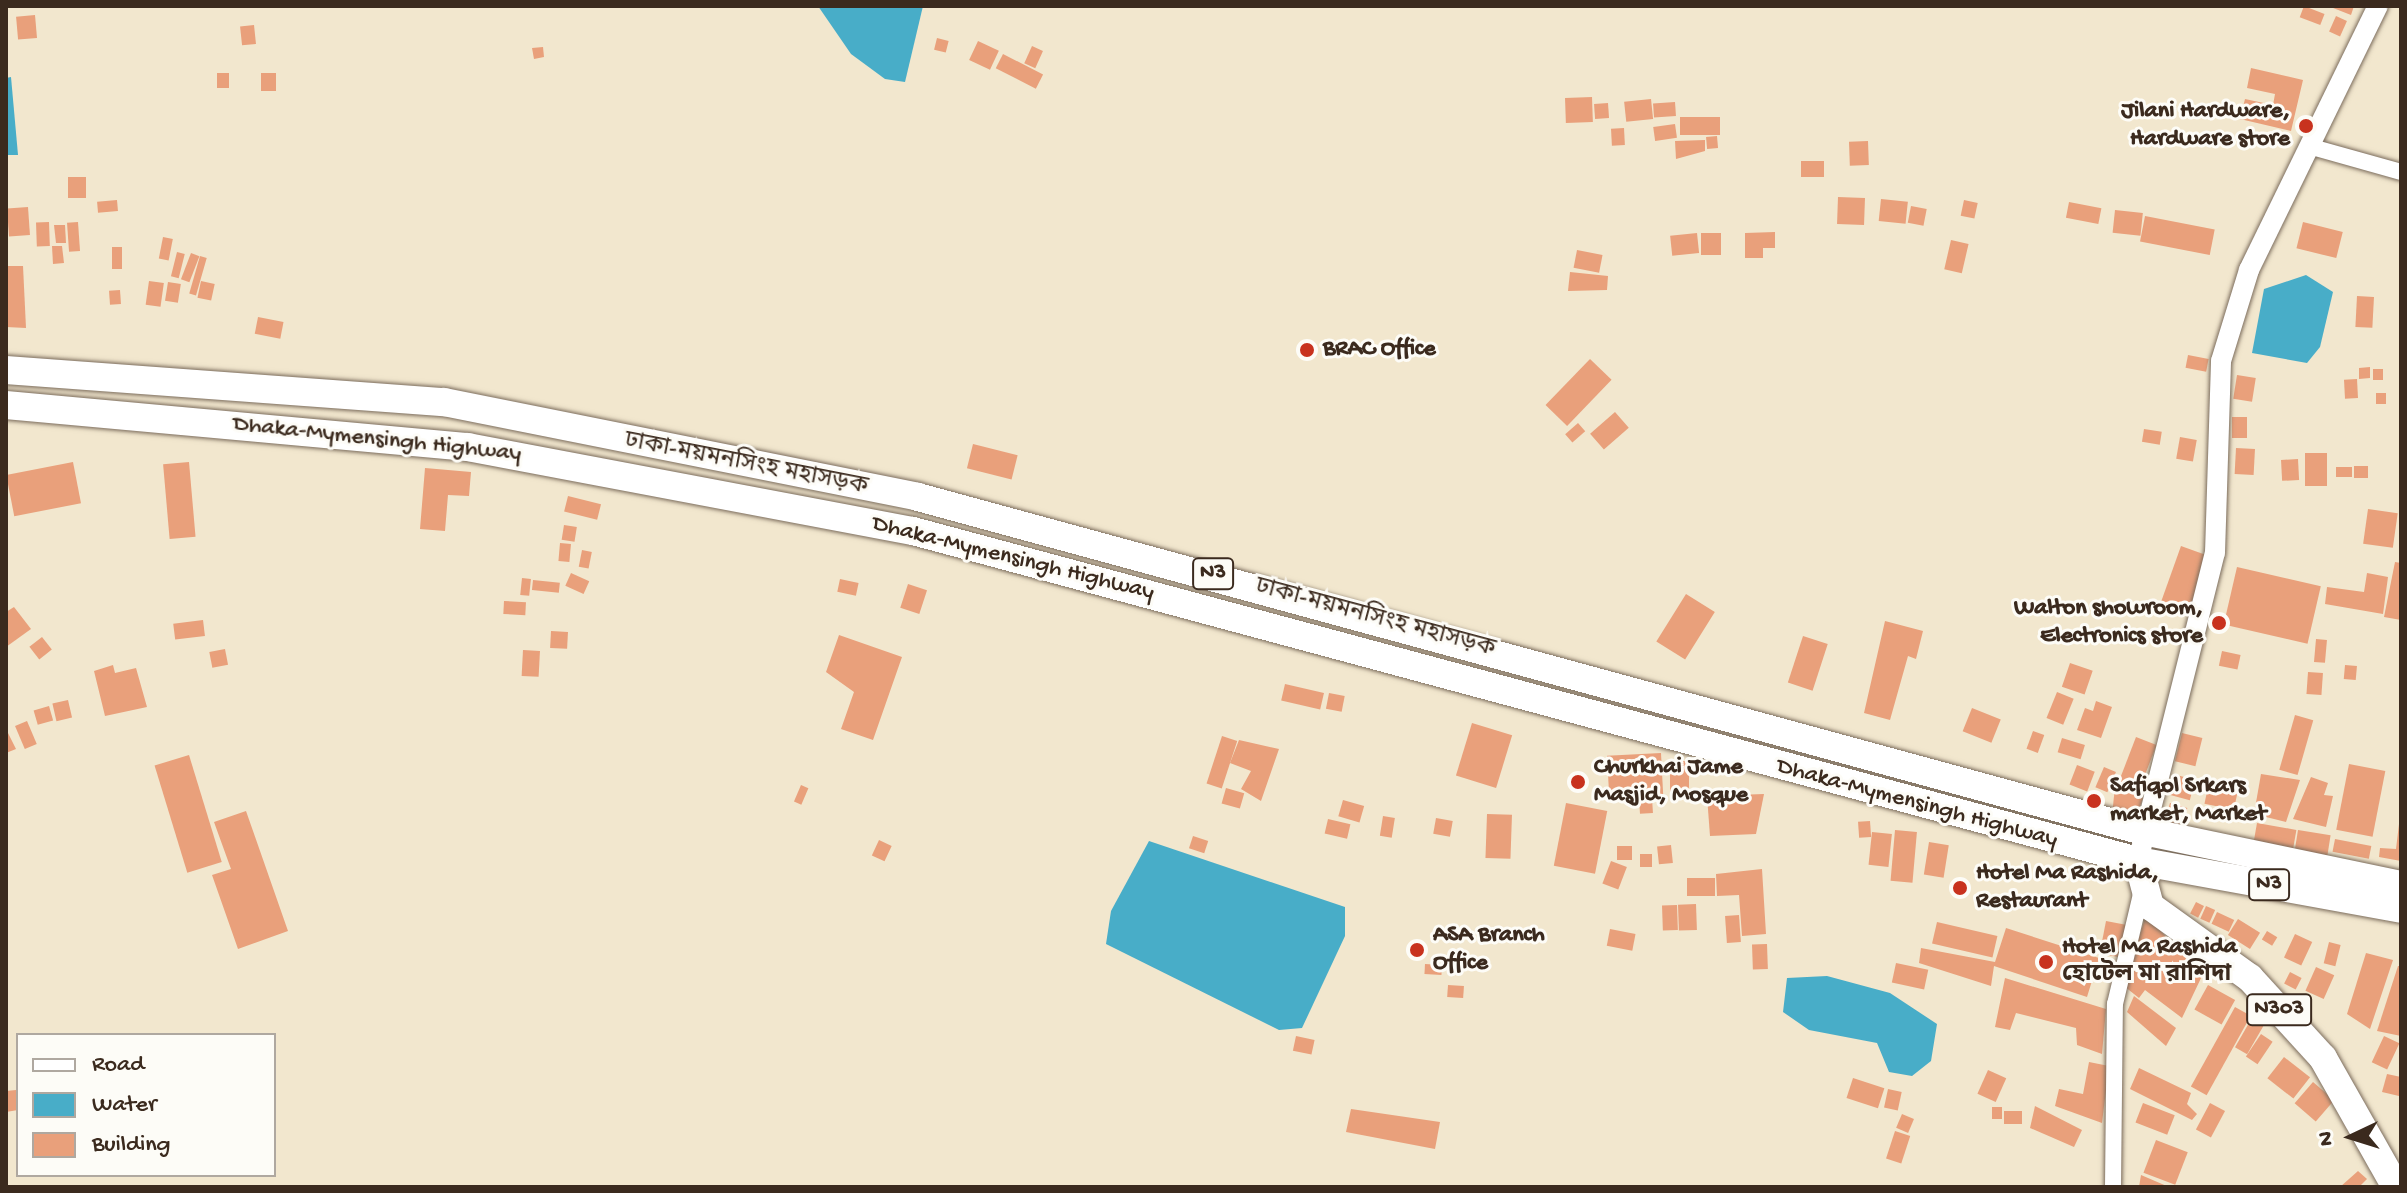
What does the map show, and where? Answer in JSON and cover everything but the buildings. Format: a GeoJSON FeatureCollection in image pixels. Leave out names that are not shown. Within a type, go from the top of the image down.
{"type":"FeatureCollection","features":[{"type":"Feature","properties":{"kind":"highway","name":"ঢাকা-ময়মনসিংহ মহাসড়ক"},"geometry":{"type":"LineString","coordinates":[[6,370],[444,402],[918,497],[2143,831],[2401,885]]}},
{"type":"Feature","properties":{"kind":"highway","name":"Dhaka-Mymensingh Highway"},"geometry":{"type":"LineString","coordinates":[[6,405],[468,447],[913,531],[2138,861]]}},
{"type":"Feature","properties":{"kind":"highway"},"geometry":{"type":"LineString","coordinates":[[2138,861],[2141,894]]}},
{"type":"Feature","properties":{"kind":"highway","name":"N3"},"geometry":{"type":"LineString","coordinates":[[2138,861],[2401,909]]}},
{"type":"Feature","properties":{"kind":"highway","name":"N303"},"geometry":{"type":"LineString","coordinates":[[2141,894],[2250,978],[2323,1058],[2396,1187]]}},
{"type":"Feature","properties":{"kind":"street"},"geometry":{"type":"LineString","coordinates":[[2138,861],[2143,831],[2215,553],[2221,361],[2249,270],[2312,147],[2378,6]]}},
{"type":"Feature","properties":{"kind":"street"},"geometry":{"type":"LineString","coordinates":[[2312,147],[2401,172]]}},
{"type":"Feature","properties":{"kind":"street"},"geometry":{"type":"LineString","coordinates":[[2113,1187],[2115,1004],[2141,894]]}},
{"type":"Feature","properties":{"kind":"water"},"geometry":{"type":"Polygon","coordinates":[[[818,6],[923,6],[905,82],[885,79],[851,54],[818,6]]]}},
{"type":"Feature","properties":{"kind":"water"},"geometry":{"type":"Polygon","coordinates":[[[11,77],[18,155],[6,155],[6,78],[11,77]]]}},
{"type":"Feature","properties":{"kind":"water"},"geometry":{"type":"Polygon","coordinates":[[[2306,275],[2333,292],[2320,347],[2307,363],[2252,353],[2264,289],[2306,275]]]}},
{"type":"Feature","properties":{"kind":"water"},"geometry":{"type":"Polygon","coordinates":[[[1149,841],[1345,907],[1345,936],[1302,1028],[1279,1030],[1106,944],[1111,911],[1149,841]]]}},
{"type":"Feature","properties":{"kind":"water"},"geometry":{"type":"Polygon","coordinates":[[[1827,976],[1890,993],[1937,1024],[1931,1061],[1912,1076],[1889,1072],[1877,1043],[1809,1030],[1783,1012],[1787,978],[1827,976]]]}},
{"type":"Feature","properties":{"kind":"place","name":"Jilani Hardware, Hardware store"},"geometry":{"type":"Point","coordinates":[2306,126]}},
{"type":"Feature","properties":{"kind":"place","name":"BRAC Office"},"geometry":{"type":"Point","coordinates":[1307,350]}},
{"type":"Feature","properties":{"kind":"place","name":"Walton showroom, Electronics store"},"geometry":{"type":"Point","coordinates":[2219,623]}},
{"type":"Feature","properties":{"kind":"place","name":"Churkhai Jame Masjid, Mosque"},"geometry":{"type":"Point","coordinates":[1578,782]}},
{"type":"Feature","properties":{"kind":"place","name":"Safiqol Srkars market, Market"},"geometry":{"type":"Point","coordinates":[2094,801]}},
{"type":"Feature","properties":{"kind":"place","name":"Hotel Ma Rashida, Restaurant"},"geometry":{"type":"Point","coordinates":[1960,888]}},
{"type":"Feature","properties":{"kind":"place","name":"ASA Branch Office"},"geometry":{"type":"Point","coordinates":[1417,950]}},
{"type":"Feature","properties":{"kind":"place","name":"Hotel Ma Rashida হোটেল মা রাশিদা"},"geometry":{"type":"Point","coordinates":[2046,962]}}]}
